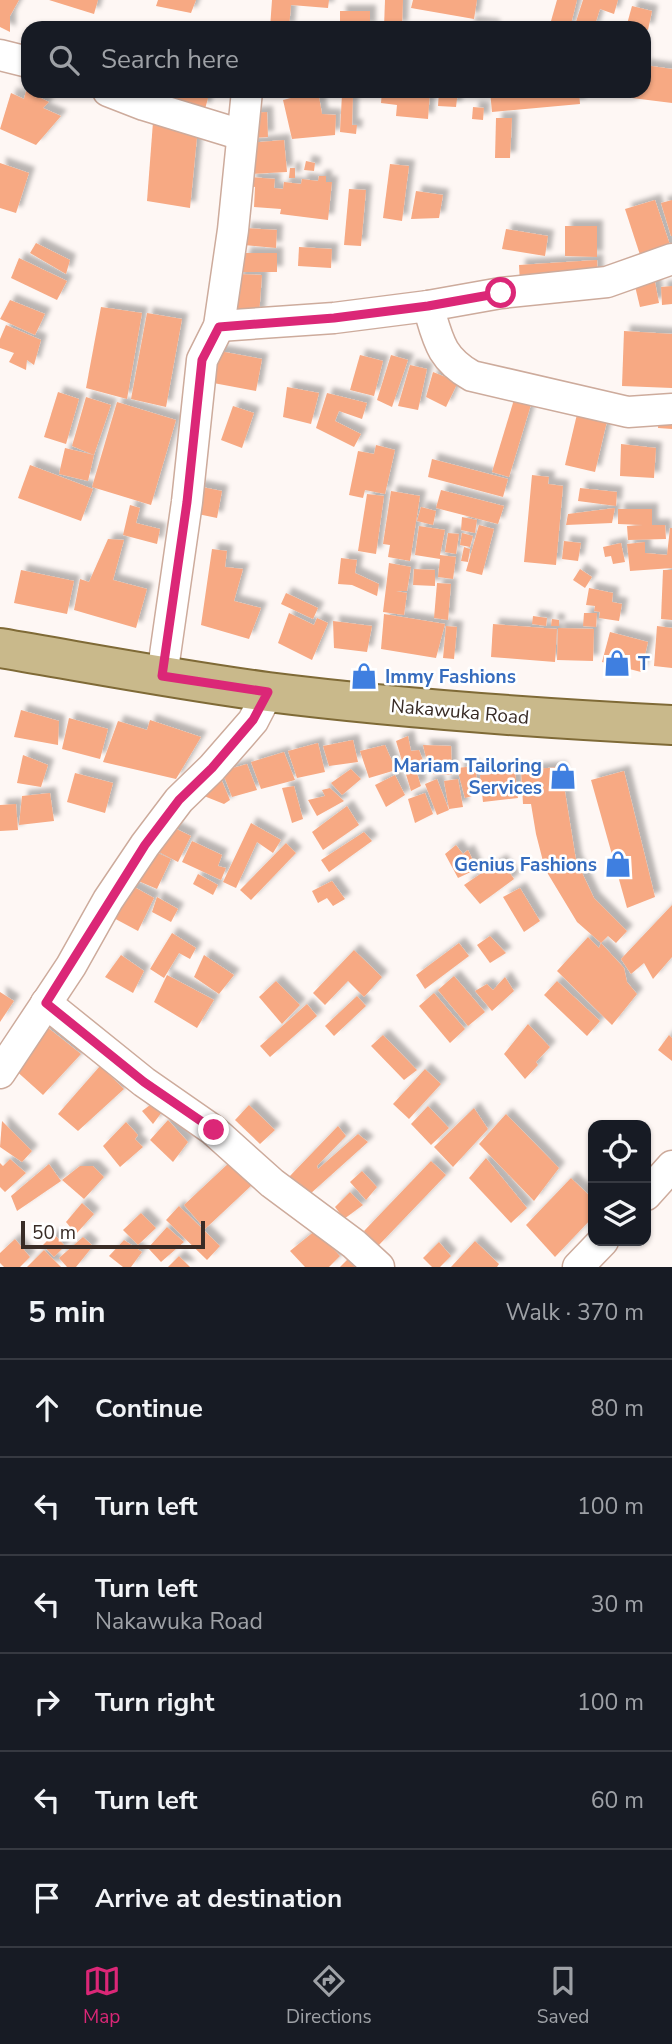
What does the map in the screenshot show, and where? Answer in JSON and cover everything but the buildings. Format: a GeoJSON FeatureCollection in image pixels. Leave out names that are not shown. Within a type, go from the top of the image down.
{"type":"FeatureCollection","features":[{"type":"Feature","properties":{"kind":"main road","name":"Nakawuka Road"},"geometry":{"type":"LineString","coordinates":[[0,648],[268,692],[391,706],[672,725]]}},
{"type":"Feature","properties":{"kind":"street"},"geometry":{"type":"LineString","coordinates":[[0,55],[21,60]]}},
{"type":"Feature","properties":{"kind":"street"},"geometry":{"type":"LineString","coordinates":[[126,98],[242,135]]}},
{"type":"Feature","properties":{"kind":"street"},"geometry":{"type":"LineString","coordinates":[[162,676],[187,502],[202,360],[219,327],[233,230],[246,98]]}},
{"type":"Feature","properties":{"kind":"street"},"geometry":{"type":"LineString","coordinates":[[219,327],[334,318],[501,293],[607,282],[672,259]]}},
{"type":"Feature","properties":{"kind":"street"},"geometry":{"type":"LineString","coordinates":[[428,306],[439,343],[446,356],[458,368],[472,376],[628,412],[672,410]]}},
{"type":"Feature","properties":{"kind":"street"},"geometry":{"type":"LineString","coordinates":[[0,1073],[145,845],[179,800],[212,768],[253,720],[268,692]]}},
{"type":"Feature","properties":{"kind":"street"},"geometry":{"type":"LineString","coordinates":[[46,1003],[144,1082],[214,1130],[272,1183],[354,1244],[379,1267]]}},
{"type":"Feature","properties":{"kind":"street"},"geometry":{"type":"LineString","coordinates":[[651,1189],[672,1166]]}},
{"type":"Feature","properties":{"kind":"street"},"geometry":{"type":"LineString","coordinates":[[578,1267],[598,1246]]}},
{"type":"Feature","properties":{"kind":"place","name":"T"},"geometry":{"type":"Point","coordinates":[617,663]}},
{"type":"Feature","properties":{"kind":"place","name":"Immy Fashions"},"geometry":{"type":"Point","coordinates":[364,676]}},
{"type":"Feature","properties":{"kind":"place","name":"Mariam Tailoring Services"},"geometry":{"type":"Point","coordinates":[563,776]}},
{"type":"Feature","properties":{"kind":"place","name":"Genius Fashions"},"geometry":{"type":"Point","coordinates":[618,864]}},
{"type":"Feature","properties":{"kind":"route"},"geometry":{"type":"LineString","coordinates":[[214,1130],[144,1082],[46,1003],[71,966],[108,900],[145,845],[179,800],[212,768],[253,720],[268,692],[162,676],[187,502],[202,360],[219,327],[334,318],[501,293]]}}]}
